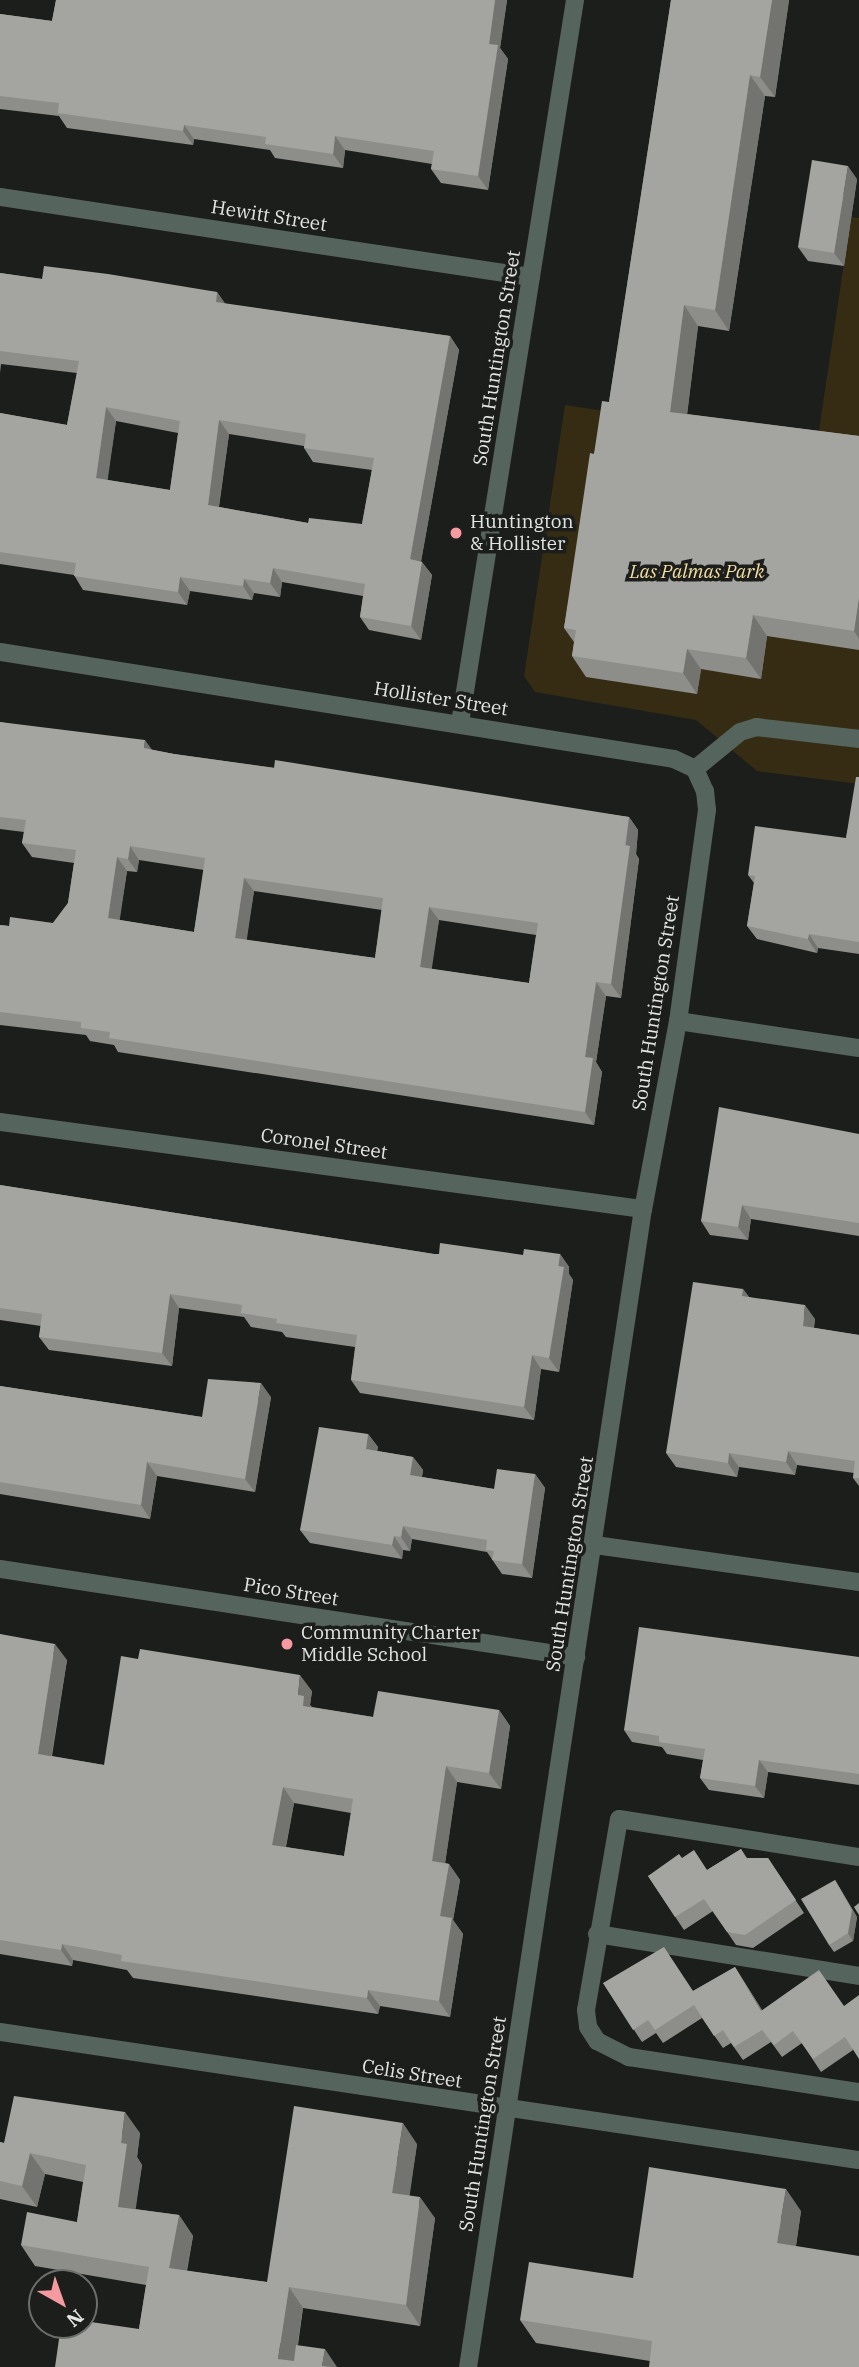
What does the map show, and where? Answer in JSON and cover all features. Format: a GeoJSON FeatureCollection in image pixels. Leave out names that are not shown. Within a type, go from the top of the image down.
{"type":"FeatureCollection","features":[{"type":"Feature","properties":{"kind":"street","name":"South Huntington Street"},"geometry":{"type":"LineString","coordinates":[[460,723],[575,0]]}},
{"type":"Feature","properties":{"kind":"street","name":"Hewitt Street"},"geometry":{"type":"LineString","coordinates":[[0,197],[531,277]]}},
{"type":"Feature","properties":{"kind":"street","name":"Hollister Street"},"geometry":{"type":"LineString","coordinates":[[0,652],[674,759],[695,769]]}},
{"type":"Feature","properties":{"kind":"street"},"geometry":{"type":"LineString","coordinates":[[695,769],[734,736],[757,727],[859,739]]}},
{"type":"Feature","properties":{"kind":"street","name":"South Huntington Street"},"geometry":{"type":"LineString","coordinates":[[468,2367],[595,1545],[642,1209],[678,1021],[707,810],[705,791],[695,769]]}},
{"type":"Feature","properties":{"kind":"street"},"geometry":{"type":"LineString","coordinates":[[678,1021],[859,1048]]}},
{"type":"Feature","properties":{"kind":"street","name":"Coronel Street"},"geometry":{"type":"LineString","coordinates":[[0,1122],[642,1209]]}},
{"type":"Feature","properties":{"kind":"street"},"geometry":{"type":"LineString","coordinates":[[595,1545],[859,1582]]}},
{"type":"Feature","properties":{"kind":"street","name":"Pico Street"},"geometry":{"type":"LineString","coordinates":[[0,1569],[576,1657]]}},
{"type":"Feature","properties":{"kind":"street"},"geometry":{"type":"LineString","coordinates":[[859,1857],[619,1819],[597,1934],[588,2027],[610,2050],[859,2092]]}},
{"type":"Feature","properties":{"kind":"street"},"geometry":{"type":"LineString","coordinates":[[597,1934],[859,1976]]}},
{"type":"Feature","properties":{"kind":"street","name":"Celis Street"},"geometry":{"type":"LineString","coordinates":[[0,2032],[507,2110],[859,2160]]}},
{"type":"Feature","properties":{"kind":"green space","name":"Las Palmas Park"},"geometry":{"type":"Polygon","coordinates":[[[851,217],[859,218],[859,784],[757,771],[696,720],[535,692],[524,676],[565,405],[817,443],[851,217]]]}},
{"type":"Feature","properties":{"kind":"building"},"geometry":{"type":"Polygon","coordinates":[[[56,0],[495,0],[489,44],[498,45],[478,176],[431,169],[434,151],[335,136],[333,154],[265,144],[266,137],[184,125],[183,131],[58,113],[59,103],[0,96],[0,14],[52,21],[56,0]]]}},
{"type":"Feature","properties":{"kind":"building"},"geometry":{"type":"Polygon","coordinates":[[[671,0],[772,0],[760,77],[750,75],[715,310],[684,305],[670,412],[859,436],[859,597],[854,631],[753,615],[746,658],[687,649],[683,673],[572,656],[576,630],[564,628],[590,453],[594,454],[602,401],[609,402],[671,0]]]}},
{"type":"Feature","properties":{"kind":"building"},"geometry":{"type":"Polygon","coordinates":[[[812,160],[848,166],[834,253],[798,247],[812,160]]]}},
{"type":"Feature","properties":{"kind":"building"},"geometry":{"type":"Polygon","coordinates":[[[44,266],[108,274],[217,292],[216,302],[450,336],[410,559],[422,562],[411,626],[360,617],[365,584],[273,568],[270,583],[244,579],[243,586],[180,577],[178,592],[74,576],[76,563],[0,552],[0,413],[67,425],[79,361],[0,351],[0,273],[42,279],[44,266]],[[106,407],[96,478],[170,490],[180,421],[106,407]],[[219,420],[208,505],[308,523],[309,518],[362,524],[374,458],[304,448],[306,434],[219,420]]]}},
{"type":"Feature","properties":{"kind":"building"},"geometry":{"type":"Polygon","coordinates":[[[0,722],[145,740],[144,748],[174,754],[274,768],[275,760],[629,817],[625,845],[630,846],[611,984],[596,982],[585,1057],[593,1058],[585,1112],[109,1038],[110,1032],[81,1028],[81,1022],[0,1012],[0,925],[9,926],[10,917],[53,923],[68,903],[76,850],[22,843],[26,820],[0,817],[0,722]],[[130,846],[128,859],[117,857],[108,918],[194,932],[205,858],[130,846]],[[244,878],[235,938],[375,958],[383,898],[244,878]],[[429,907],[420,967],[529,983],[538,923],[429,907]]]}},
{"type":"Feature","properties":{"kind":"building"},"geometry":{"type":"Polygon","coordinates":[[[856,777],[859,777],[859,942],[809,934],[808,939],[747,926],[755,876],[748,875],[755,826],[846,838],[856,777]]]}},
{"type":"Feature","properties":{"kind":"building"},"geometry":{"type":"Polygon","coordinates":[[[719,1107],[859,1134],[859,1223],[742,1205],[738,1227],[701,1221],[719,1107]]]}},
{"type":"Feature","properties":{"kind":"building"},"geometry":{"type":"Polygon","coordinates":[[[0,1185],[434,1254],[439,1254],[440,1243],[523,1255],[524,1249],[560,1254],[558,1266],[564,1267],[549,1358],[532,1355],[524,1407],[351,1380],[357,1335],[276,1323],[277,1319],[241,1313],[242,1305],[170,1294],[162,1353],[39,1337],[42,1314],[0,1308],[0,1185]]]}},
{"type":"Feature","properties":{"kind":"building"},"geometry":{"type":"Polygon","coordinates":[[[693,1282],[743,1289],[742,1296],[805,1305],[803,1326],[859,1335],[859,1478],[853,1478],[855,1461],[788,1451],[786,1462],[729,1453],[728,1463],[666,1453],[693,1282]]]}},
{"type":"Feature","properties":{"kind":"building"},"geometry":{"type":"Polygon","coordinates":[[[208,1379],[261,1383],[245,1479],[147,1462],[141,1505],[0,1482],[0,1386],[202,1417],[208,1379]]]}},
{"type":"Feature","properties":{"kind":"building"},"geometry":{"type":"Polygon","coordinates":[[[319,1427],[368,1434],[366,1449],[413,1457],[410,1475],[494,1489],[497,1469],[535,1474],[522,1564],[492,1560],[494,1551],[486,1550],[487,1540],[403,1526],[401,1537],[394,1536],[392,1545],[300,1530],[319,1427]]]}},
{"type":"Feature","properties":{"kind":"building"},"geometry":{"type":"Polygon","coordinates":[[[639,1627],[859,1657],[859,1774],[759,1760],[755,1786],[700,1778],[705,1749],[659,1742],[659,1736],[624,1730],[639,1627]]]}},
{"type":"Feature","properties":{"kind":"building"},"geometry":{"type":"Polygon","coordinates":[[[0,1634],[55,1644],[38,1754],[104,1765],[121,1656],[138,1659],[140,1649],[300,1675],[298,1695],[304,1696],[303,1706],[373,1717],[378,1691],[499,1710],[489,1773],[446,1766],[432,1861],[449,1864],[440,1916],[452,1918],[439,2001],[368,1990],[367,1998],[121,1961],[122,1955],[62,1944],[61,1950],[0,1940],[0,1634]],[[283,1787],[272,1845],[344,1856],[353,1799],[283,1787]]]}},
{"type":"Feature","properties":{"kind":"building"},"geometry":{"type":"Polygon","coordinates":[[[741,1849],[746,1858],[768,1858],[796,1900],[745,1935],[727,1932],[704,1899],[675,1917],[648,1876],[679,1854],[682,1858],[694,1850],[707,1870],[741,1849]]]}},
{"type":"Feature","properties":{"kind":"building"},"geometry":{"type":"Polygon","coordinates":[[[835,1880],[852,1910],[848,1933],[829,1945],[801,1899],[835,1880]]]}},
{"type":"Feature","properties":{"kind":"building"},"geometry":{"type":"Polygon","coordinates":[[[664,1947],[693,1991],[735,1967],[761,2011],[819,1970],[844,2006],[859,1995],[859,2059],[845,2037],[813,2059],[793,2031],[774,2045],[762,2030],[734,2047],[723,2030],[714,2036],[694,2005],[655,2030],[648,2020],[633,2030],[603,1983],[664,1947]]]}},
{"type":"Feature","properties":{"kind":"building"},"geometry":{"type":"Polygon","coordinates":[[[14,2096],[125,2112],[121,2143],[127,2144],[118,2207],[179,2215],[169,2268],[267,2282],[294,2106],[403,2123],[392,2193],[420,2197],[406,2305],[289,2287],[278,2359],[294,2361],[296,2345],[325,2349],[322,2366],[331,2367],[55,2367],[59,2339],[98,2339],[98,2323],[139,2329],[149,2267],[21,2245],[27,2212],[77,2222],[86,2165],[30,2153],[22,2186],[0,2181],[0,2142],[4,2143],[14,2096]]]}},
{"type":"Feature","properties":{"kind":"building"},"geometry":{"type":"Polygon","coordinates":[[[649,2167],[786,2189],[777,2243],[859,2256],[859,2367],[649,2367],[652,2341],[520,2320],[529,2262],[633,2278],[649,2167]]]}},
{"type":"Feature","properties":{"kind":"place","name":"Huntington & Hollister"},"geometry":{"type":"Point","coordinates":[456,533]}},
{"type":"Feature","properties":{"kind":"place","name":"Community Charter Middle School"},"geometry":{"type":"Point","coordinates":[287,1644]}}]}
